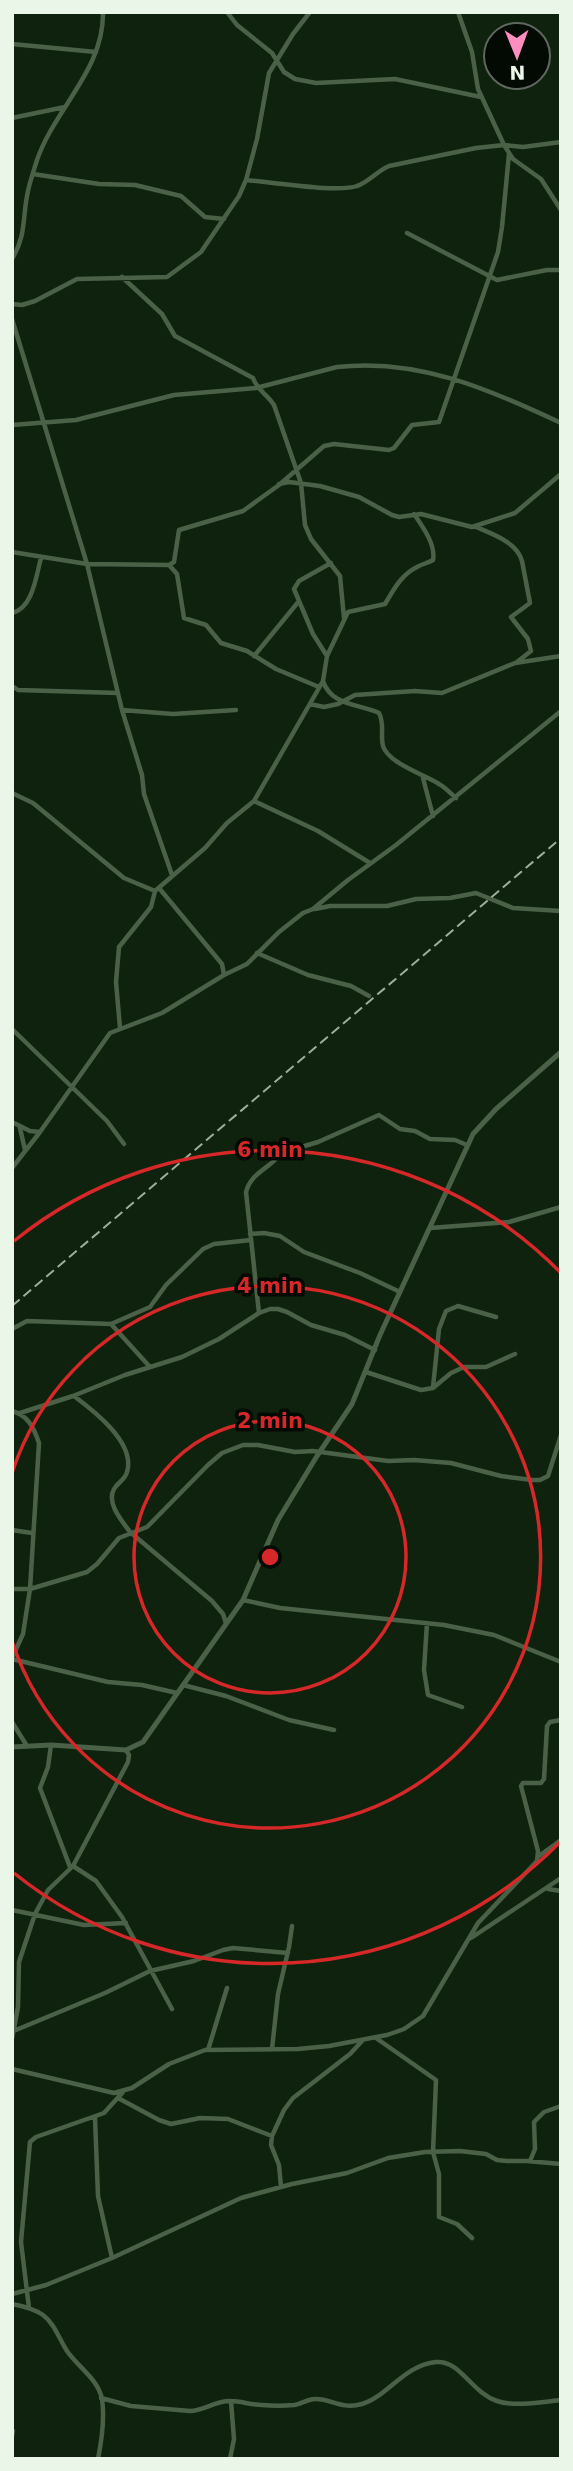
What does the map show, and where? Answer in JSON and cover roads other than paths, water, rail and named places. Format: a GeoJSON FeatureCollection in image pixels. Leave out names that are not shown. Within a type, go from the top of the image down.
{"type":"FeatureCollection","features":[{"type":"Feature","properties":{"kind":"street"},"geometry":{"type":"LineString","coordinates":[[12,260],[24,227],[28,190],[33,173],[45,141],[86,75],[96,52],[101,37],[103,12]]}},
{"type":"Feature","properties":{"kind":"street"},"geometry":{"type":"LineString","coordinates":[[227,12],[237,25],[272,53],[284,72],[300,81],[316,83],[395,79],[481,97]]}},
{"type":"Feature","properties":{"kind":"street"},"geometry":{"type":"LineString","coordinates":[[12,304],[30,303],[77,279],[155,278],[174,274],[201,252],[225,219],[246,180],[257,139],[267,80],[276,60],[310,12]]}},
{"type":"Feature","properties":{"kind":"street"},"geometry":{"type":"LineString","coordinates":[[458,12],[472,52],[475,81],[504,145],[509,154],[541,179],[561,210]]}},
{"type":"Feature","properties":{"kind":"street"},"geometry":{"type":"LineString","coordinates":[[12,44],[96,52]]}},
{"type":"Feature","properties":{"kind":"street"},"geometry":{"type":"LineString","coordinates":[[12,118],[66,106]]}},
{"type":"Feature","properties":{"kind":"street"},"geometry":{"type":"LineString","coordinates":[[246,180],[344,189],[362,184],[377,171],[390,166],[504,145],[523,147],[561,142]]}},
{"type":"Feature","properties":{"kind":"street"},"geometry":{"type":"LineString","coordinates":[[12,552],[87,564],[169,565],[174,562],[178,530],[243,511],[328,445],[389,450],[412,425],[439,422],[501,239],[509,154]]}},
{"type":"Feature","properties":{"kind":"street"},"geometry":{"type":"LineString","coordinates":[[33,173],[99,184],[135,185],[181,196],[205,217],[225,219]]}},
{"type":"Feature","properties":{"kind":"street"},"geometry":{"type":"LineString","coordinates":[[407,233],[497,280],[547,270],[561,270]]}},
{"type":"Feature","properties":{"kind":"street"},"geometry":{"type":"LineString","coordinates":[[122,277],[162,314],[172,334],[253,378],[256,388],[267,395],[276,409],[301,483],[305,525],[311,539],[340,576],[344,619]]}},
{"type":"Feature","properties":{"kind":"street"},"geometry":{"type":"LineString","coordinates":[[12,318],[87,564],[145,794],[173,876]]}},
{"type":"Feature","properties":{"kind":"street"},"geometry":{"type":"LineString","coordinates":[[12,425],[46,424],[83,418],[174,395],[256,388],[350,365],[402,366],[478,385],[561,423]]}},
{"type":"Feature","properties":{"kind":"street"},"geometry":{"type":"LineString","coordinates":[[267,395],[272,385]]}},
{"type":"Feature","properties":{"kind":"street"},"geometry":{"type":"LineString","coordinates":[[475,527],[515,513],[561,474]]}},
{"type":"Feature","properties":{"kind":"street"},"geometry":{"type":"LineString","coordinates":[[279,485],[301,483],[349,494],[399,517],[429,515],[475,527],[513,546],[520,554],[530,603],[511,617],[528,639],[531,651],[515,663],[442,693],[415,691],[355,695],[324,707],[310,704]]}},
{"type":"Feature","properties":{"kind":"street"},"geometry":{"type":"LineString","coordinates":[[120,1028],[116,982],[119,947],[151,907],[157,890],[254,801],[323,681],[327,656],[344,619],[351,611],[385,604],[394,586],[403,577],[433,560],[435,554],[414,514]]}},
{"type":"Feature","properties":{"kind":"street"},"geometry":{"type":"LineString","coordinates":[[12,613],[19,611],[29,599],[41,558]]}},
{"type":"Feature","properties":{"kind":"street"},"geometry":{"type":"LineString","coordinates":[[327,656],[313,634],[294,592],[297,583],[331,564]]}},
{"type":"Feature","properties":{"kind":"street"},"geometry":{"type":"LineString","coordinates":[[169,565],[177,574],[184,618],[206,625],[221,643],[237,647],[276,669],[319,687]]}},
{"type":"Feature","properties":{"kind":"street"},"geometry":{"type":"LineString","coordinates":[[254,656],[299,601]]}},
{"type":"Feature","properties":{"kind":"street"},"geometry":{"type":"LineString","coordinates":[[515,663],[561,656]]}},
{"type":"Feature","properties":{"kind":"street"},"geometry":{"type":"LineString","coordinates":[[323,681],[329,692],[344,701],[355,707],[379,713],[384,749],[389,755],[423,778],[439,784],[456,798]]}},
{"type":"Feature","properties":{"kind":"street"},"geometry":{"type":"LineString","coordinates":[[12,686],[18,690],[118,692]]}},
{"type":"Feature","properties":{"kind":"street"},"geometry":{"type":"LineString","coordinates":[[12,694],[18,690]]}},
{"type":"Feature","properties":{"kind":"street"},"geometry":{"type":"LineString","coordinates":[[122,710],[173,713],[236,710]]}},
{"type":"Feature","properties":{"kind":"street"},"geometry":{"type":"LineString","coordinates":[[12,1168],[110,1033],[162,1013],[247,964],[293,920],[313,909],[433,817],[561,711]]}},
{"type":"Feature","properties":{"kind":"street"},"geometry":{"type":"LineString","coordinates":[[423,778],[433,817]]}},
{"type":"Feature","properties":{"kind":"street"},"geometry":{"type":"LineString","coordinates":[[12,793],[33,803],[117,873],[157,890],[222,964],[224,975]]}},
{"type":"Feature","properties":{"kind":"street"},"geometry":{"type":"LineString","coordinates":[[254,801],[318,831],[370,863]]}},
{"type":"Feature","properties":{"kind":"street"},"geometry":{"type":"LineString","coordinates":[[313,909],[330,906],[387,906],[416,899],[450,898],[476,893],[513,908],[561,911]]}},
{"type":"Feature","properties":{"kind":"street"},"geometry":{"type":"LineString","coordinates":[[256,953],[308,975],[351,986],[369,996]]}},
{"type":"Feature","properties":{"kind":"street"},"geometry":{"type":"LineString","coordinates":[[222,964],[237,968]]}},
{"type":"Feature","properties":{"kind":"street"},"geometry":{"type":"LineString","coordinates":[[12,1029],[107,1121],[124,1144]]}},
{"type":"Feature","properties":{"kind":"street"},"geometry":{"type":"LineString","coordinates":[[12,1747],[51,1745],[126,1750],[143,1742],[243,1601],[278,1520],[352,1404],[473,1134],[496,1109],[561,1052]]}},
{"type":"Feature","properties":{"kind":"street"},"geometry":{"type":"LineString","coordinates":[[259,1313],[246,1192],[248,1183],[281,1153],[318,1142],[379,1115],[400,1129],[415,1131],[430,1139],[455,1140],[467,1145]]}},
{"type":"Feature","properties":{"kind":"street"},"geometry":{"type":"LineString","coordinates":[[12,1122],[40,1132]]}},
{"type":"Feature","properties":{"kind":"street"},"geometry":{"type":"LineString","coordinates":[[20,1127],[26,1151]]}},
{"type":"Feature","properties":{"kind":"street"},"geometry":{"type":"LineString","coordinates":[[430,1228],[509,1222],[561,1206]]}},
{"type":"Feature","properties":{"kind":"street"},"geometry":{"type":"LineString","coordinates":[[12,1329],[27,1321],[111,1324],[150,1307],[166,1285],[203,1249],[264,1233],[279,1236],[304,1252],[360,1273],[400,1292]]}},
{"type":"Feature","properties":{"kind":"street"},"geometry":{"type":"LineString","coordinates":[[433,1388],[439,1329],[446,1311],[458,1306],[496,1317]]}},
{"type":"Feature","properties":{"kind":"street"},"geometry":{"type":"LineString","coordinates":[[12,1411],[20,1413],[182,1357],[210,1344],[259,1313],[278,1309],[311,1325],[345,1335],[374,1350]]}},
{"type":"Feature","properties":{"kind":"street"},"geometry":{"type":"LineString","coordinates":[[111,1324],[150,1367]]}},
{"type":"Feature","properties":{"kind":"street"},"geometry":{"type":"LineString","coordinates":[[366,1372],[421,1390],[433,1388],[451,1373],[464,1367],[486,1367],[515,1354]]}},
{"type":"Feature","properties":{"kind":"street"},"geometry":{"type":"LineString","coordinates":[[73,1396],[101,1418],[117,1434],[124,1447],[128,1468],[124,1479],[111,1496],[115,1510],[130,1532],[212,1601],[223,1614],[226,1623]]}},
{"type":"Feature","properties":{"kind":"street"},"geometry":{"type":"LineString","coordinates":[[20,1413],[35,1430],[38,1443],[30,1589],[23,1634],[12,1659],[108,1682],[142,1685],[177,1693]]}},
{"type":"Feature","properties":{"kind":"street"},"geometry":{"type":"LineString","coordinates":[[12,1589],[30,1589],[87,1572],[119,1538],[147,1527],[196,1475],[222,1453],[234,1448],[258,1445],[295,1452],[388,1461],[451,1463],[501,1476],[540,1480],[548,1476],[561,1435]]}},
{"type":"Feature","properties":{"kind":"street"},"geometry":{"type":"LineString","coordinates":[[12,1530],[32,1532]]}},
{"type":"Feature","properties":{"kind":"street"},"geometry":{"type":"LineString","coordinates":[[243,1601],[280,1608],[427,1623],[494,1635],[561,1662]]}},
{"type":"Feature","properties":{"kind":"street"},"geometry":{"type":"LineString","coordinates":[[427,1623],[424,1670],[428,1695],[462,1707]]}},
{"type":"Feature","properties":{"kind":"street"},"geometry":{"type":"LineString","coordinates":[[183,1685],[226,1696],[289,1720],[334,1730]]}},
{"type":"Feature","properties":{"kind":"street"},"geometry":{"type":"LineString","coordinates":[[539,1856],[521,1786],[523,1783],[541,1783],[544,1779],[547,1726],[550,1722],[561,1720]]}},
{"type":"Feature","properties":{"kind":"street"},"geometry":{"type":"LineString","coordinates":[[12,1722],[27,1746]]}},
{"type":"Feature","properties":{"kind":"street"},"geometry":{"type":"LineString","coordinates":[[51,1745],[48,1767],[40,1787],[71,1866],[96,1881],[126,1923],[172,2009]]}},
{"type":"Feature","properties":{"kind":"street"},"geometry":{"type":"LineString","coordinates":[[12,2039],[19,1962],[35,1914],[48,1890],[71,1866],[128,1762],[129,1755],[126,1750]]}},
{"type":"Feature","properties":{"kind":"street"},"geometry":{"type":"LineString","coordinates":[[12,2069],[114,2093],[132,2088],[169,2064],[208,2050],[298,2049],[375,2038],[404,2029],[423,2016],[467,1940],[489,1911],[534,1866],[539,1856],[561,1840]]}},
{"type":"Feature","properties":{"kind":"street"},"geometry":{"type":"LineString","coordinates":[[467,1940],[561,1878]]}},
{"type":"Feature","properties":{"kind":"street"},"geometry":{"type":"LineString","coordinates":[[547,1889],[561,1891]]}},
{"type":"Feature","properties":{"kind":"street"},"geometry":{"type":"LineString","coordinates":[[12,1910],[84,1925],[126,1923]]}},
{"type":"Feature","properties":{"kind":"street"},"geometry":{"type":"LineString","coordinates":[[272,2049],[278,1994],[292,1926]]}},
{"type":"Feature","properties":{"kind":"street"},"geometry":{"type":"LineString","coordinates":[[14,2031],[150,1971],[233,1948],[288,1953]]}},
{"type":"Feature","properties":{"kind":"street"},"geometry":{"type":"LineString","coordinates":[[208,2050],[227,1988]]}},
{"type":"Feature","properties":{"kind":"street"},"geometry":{"type":"LineString","coordinates":[[375,2038],[436,2080],[433,2152],[439,2174],[439,2217],[457,2224],[472,2238]]}},
{"type":"Feature","properties":{"kind":"street"},"geometry":{"type":"LineString","coordinates":[[281,2187],[279,2165],[271,2145],[272,2136],[284,2110],[293,2098],[350,2054],[363,2040]]}},
{"type":"Feature","properties":{"kind":"street"},"geometry":{"type":"LineString","coordinates":[[29,2308],[21,2242],[30,2142],[36,2137],[95,2118],[104,2113],[123,2091]]}},
{"type":"Feature","properties":{"kind":"street"},"geometry":{"type":"LineString","coordinates":[[118,2098],[171,2124],[200,2118],[228,2119],[272,2136]]}},
{"type":"Feature","properties":{"kind":"street"},"geometry":{"type":"LineString","coordinates":[[530,2161],[535,2149],[534,2122],[544,2112],[561,2106]]}},
{"type":"Feature","properties":{"kind":"street"},"geometry":{"type":"LineString","coordinates":[[95,2118],[98,2196],[113,2258]]}},
{"type":"Feature","properties":{"kind":"street"},"geometry":{"type":"LineString","coordinates":[[12,2294],[27,2291],[113,2258],[241,2198],[347,2173],[388,2158],[433,2152],[474,2152],[497,2160],[561,2164]]}},
{"type":"Feature","properties":{"kind":"street"},"geometry":{"type":"LineString","coordinates":[[12,2304],[29,2308],[49,2321],[69,2354],[96,2385],[102,2398],[103,2435],[98,2459]]}},
{"type":"Feature","properties":{"kind":"street"},"geometry":{"type":"LineString","coordinates":[[102,2398],[123,2404],[190,2412],[231,2401],[264,2406],[297,2404],[320,2399],[334,2404],[356,2406],[366,2403],[414,2370],[438,2362],[450,2364],[461,2372],[473,2387],[498,2401],[511,2403],[561,2400]]}},
{"type":"Feature","properties":{"kind":"street"},"geometry":{"type":"LineString","coordinates":[[230,2459],[234,2439],[231,2401]]}},
{"type":"Feature","properties":{"kind":"railway"},"geometry":{"type":"LineString","coordinates":[[12,1306],[561,838]]}}]}
